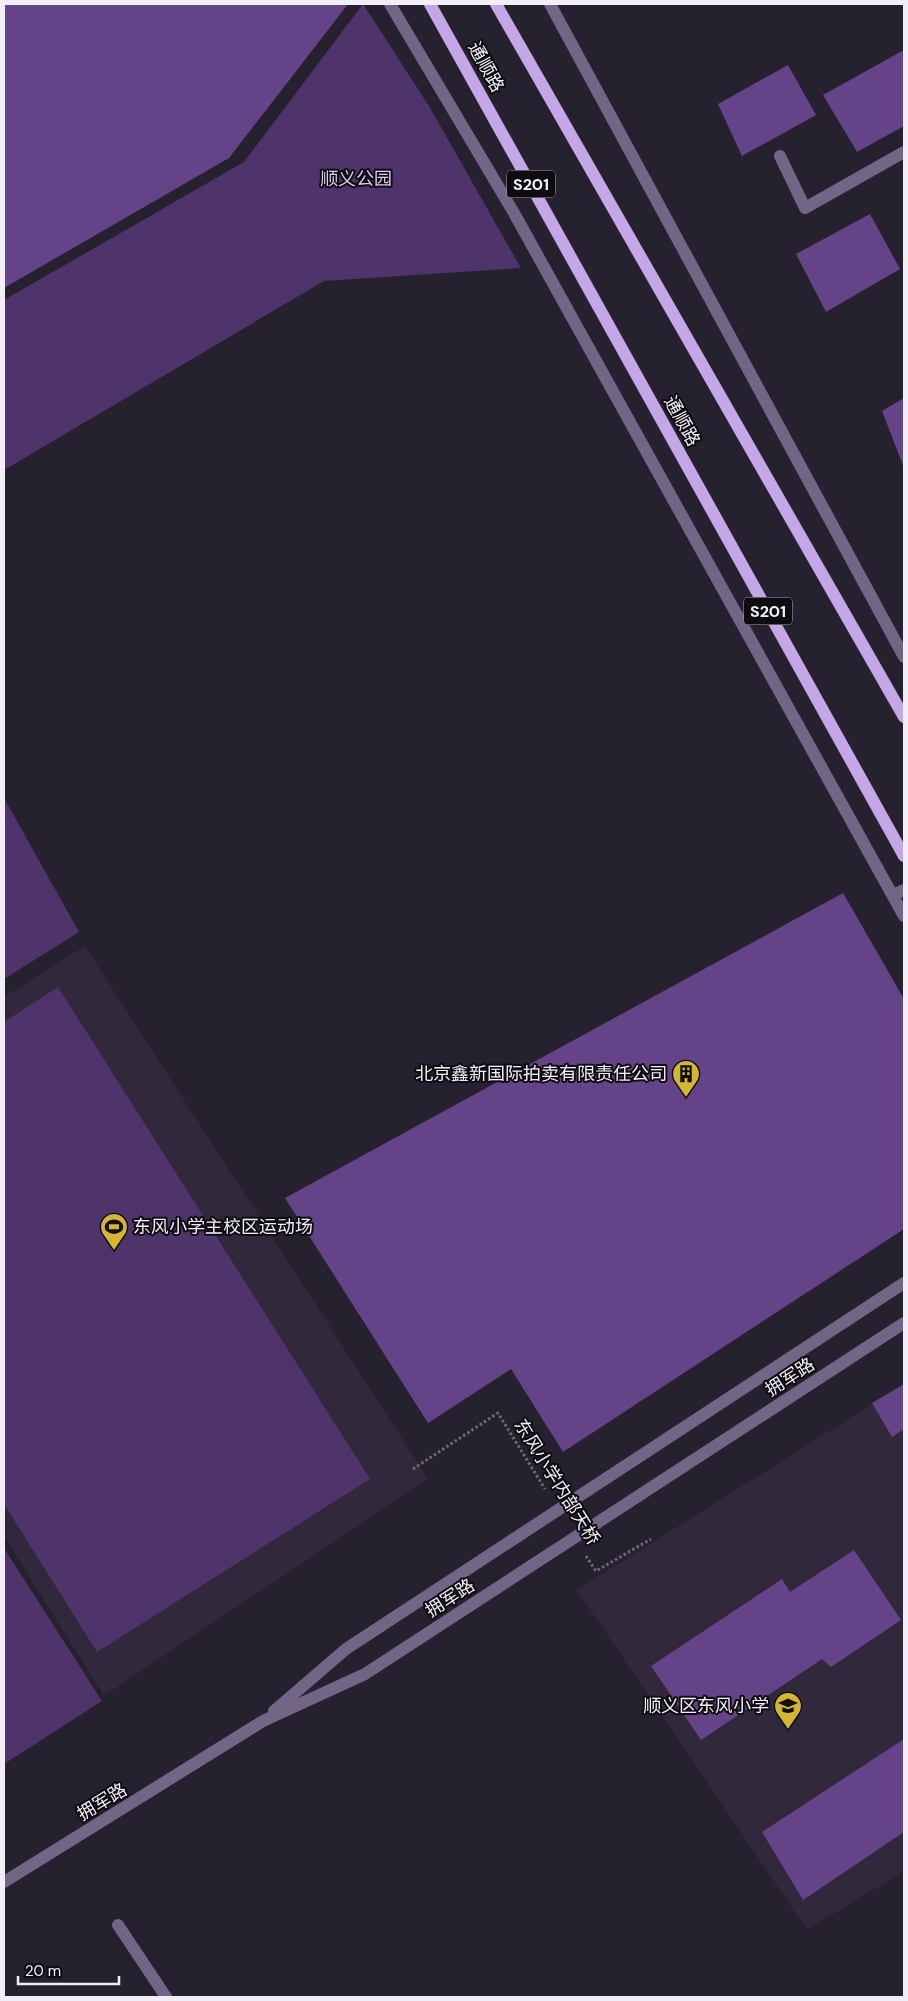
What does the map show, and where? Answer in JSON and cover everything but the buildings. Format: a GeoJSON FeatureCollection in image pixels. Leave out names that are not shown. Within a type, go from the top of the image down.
{"type":"FeatureCollection","features":[{"type":"Feature","properties":{"kind":"main road","name":"通顺路"},"geometry":{"type":"LineString","coordinates":[[430,4],[904,856]]}},
{"type":"Feature","properties":{"kind":"main road"},"geometry":{"type":"LineString","coordinates":[[496,4],[904,717]]}},
{"type":"Feature","properties":{"kind":"street"},"geometry":{"type":"LineString","coordinates":[[390,4],[514,212],[898,892],[904,916]]}},
{"type":"Feature","properties":{"kind":"street"},"geometry":{"type":"LineString","coordinates":[[550,4],[904,657]]}},
{"type":"Feature","properties":{"kind":"street"},"geometry":{"type":"LineString","coordinates":[[780,156],[805,208],[904,152]]}},
{"type":"Feature","properties":{"kind":"street"},"geometry":{"type":"LineString","coordinates":[[263,1721],[346,1649],[904,1283]]}},
{"type":"Feature","properties":{"kind":"street","name":"拥军路"},"geometry":{"type":"LineString","coordinates":[[4,1882],[263,1721],[365,1674],[904,1323]]}},
{"type":"Feature","properties":{"kind":"street"},"geometry":{"type":"LineString","coordinates":[[118,1925],[166,1997]]}},
{"type":"Feature","properties":{"kind":"path","name":"东风小学内部天桥"},"geometry":{"type":"LineString","coordinates":[[413,1469],[498,1413],[549,1496]]}},
{"type":"Feature","properties":{"kind":"path","name":"东风小学内部天桥"},"geometry":{"type":"LineString","coordinates":[[585,1554],[596,1571],[652,1539]]}},
{"type":"Feature","properties":{"kind":"shaded area","name":"东风小学主校区运动场"},"geometry":{"type":"Polygon","coordinates":[[[85,946],[428,1479],[104,1696],[4,1536],[4,997],[85,946]]]}},
{"type":"Feature","properties":{"kind":"shaded area","name":"顺义区东风小学"},"geometry":{"type":"Polygon","coordinates":[[[904,1384],[904,1871],[807,1930],[577,1590],[904,1384]]]}},
{"type":"Feature","properties":{"kind":"green space","name":"顺义公园"},"geometry":{"type":"Polygon","coordinates":[[[363,4],[429,106],[521,268],[324,281],[4,470],[4,300],[244,162],[363,4]]]}},
{"type":"Feature","properties":{"kind":"green space"},"geometry":{"type":"Polygon","coordinates":[[[4,798],[79,932],[4,979],[4,798]]]}},
{"type":"Feature","properties":{"kind":"green space","name":"东风小学主校区运动场"},"geometry":{"type":"Polygon","coordinates":[[[58,987],[370,1479],[97,1652],[4,1504],[4,1022],[58,987]]]}},
{"type":"Feature","properties":{"kind":"green space"},"geometry":{"type":"Polygon","coordinates":[[[4,1548],[102,1701],[4,1764],[4,1548]]]}},
{"type":"Feature","properties":{"kind":"place","name":"北京鑫新国际拍卖有限责任公司"},"geometry":{"type":"Point","coordinates":[686,1098]}},
{"type":"Feature","properties":{"kind":"place","name":"东风小学主校区运动场"},"geometry":{"type":"Point","coordinates":[114,1251]}},
{"type":"Feature","properties":{"kind":"place","name":"顺义区东风小学"},"geometry":{"type":"Point","coordinates":[788,1730]}}]}
